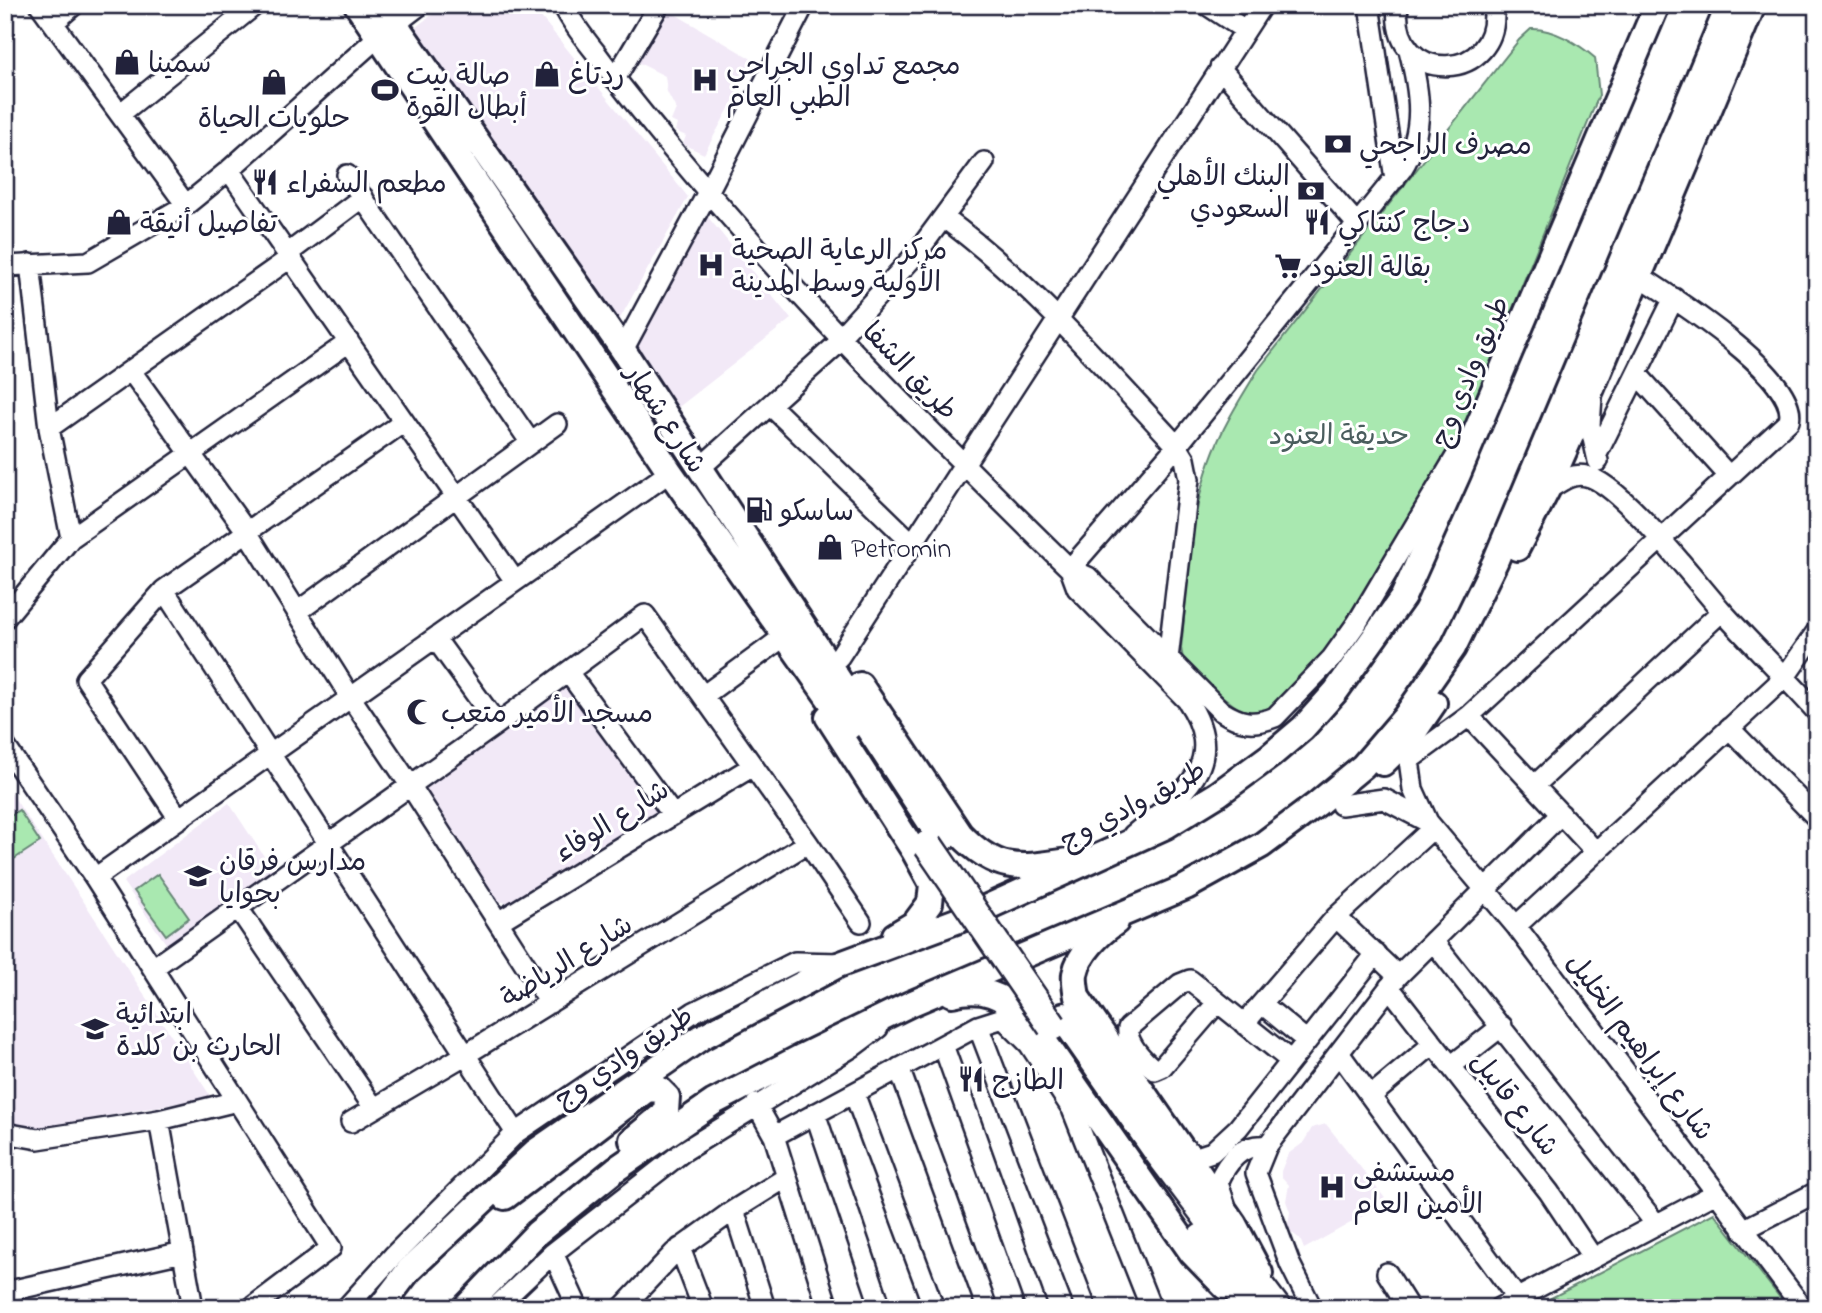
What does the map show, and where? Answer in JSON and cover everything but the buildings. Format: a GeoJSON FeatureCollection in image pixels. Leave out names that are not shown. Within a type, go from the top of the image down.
{"type":"FeatureCollection","features":[{"type":"Feature","properties":{"kind":"highway"},"geometry":{"type":"LineString","coordinates":[[856,722],[1058,1021],[1260,1304]]}},
{"type":"Feature","properties":{"kind":"main road","name":"شارع شهار"},"geometry":{"type":"LineString","coordinates":[[357,5],[385,22],[624,350],[764,566],[856,722]]}},
{"type":"Feature","properties":{"kind":"main road","name":"طريق وادي وج"},"geometry":{"type":"LineString","coordinates":[[380,1308],[408,1270],[535,1152],[702,1037],[851,960],[959,920],[1166,826],[1218,794],[1303,728],[1336,691],[1403,597],[1657,5]]}},
{"type":"Feature","properties":{"kind":"main road"},"geometry":{"type":"LineString","coordinates":[[1612,112],[1653,58],[1676,5]]}},
{"type":"Feature","properties":{"kind":"main road"},"geometry":{"type":"LineString","coordinates":[[1674,132],[1692,54],[1711,5]]}},
{"type":"Feature","properties":{"kind":"main road"},"geometry":{"type":"LineString","coordinates":[[1186,887],[1262,845],[1363,766],[1405,717],[1453,648],[1495,562],[1729,5]]}},
{"type":"Feature","properties":{"kind":"main road"},"geometry":{"type":"LineString","coordinates":[[465,1308],[537,1233],[616,1169],[714,1102],[910,1004],[1137,906],[1263,857],[1312,827],[1341,805],[1412,735],[1470,647],[1547,489],[1752,5]]}},
{"type":"Feature","properties":{"kind":"main road","name":"شارع شهار"},"geometry":{"type":"LineString","coordinates":[[385,22],[670,472],[786,635],[856,722]]}},
{"type":"Feature","properties":{"kind":"main road"},"geometry":{"type":"LineString","coordinates":[[764,566],[839,657],[879,711],[960,834],[976,850],[991,860],[1018,867],[1098,858]]}},
{"type":"Feature","properties":{"kind":"main road"},"geometry":{"type":"LineString","coordinates":[[786,635],[784,652],[914,850],[932,884],[930,904],[915,923],[851,960]]}},
{"type":"Feature","properties":{"kind":"main road"},"geometry":{"type":"LineString","coordinates":[[1137,906],[1100,933],[1085,955],[1075,974],[1077,997],[1234,1224],[1259,1267],[1260,1304]]}},
{"type":"Feature","properties":{"kind":"main road"},"geometry":{"type":"LineString","coordinates":[[910,1004],[970,990],[1004,999],[1026,1015],[1192,1254],[1260,1304]]}},
{"type":"Feature","properties":{"kind":"main road"},"geometry":{"type":"LineString","coordinates":[[445,1236],[516,1191],[645,1091],[655,1089],[664,1093],[668,1102],[666,1112],[525,1227],[497,1275]]}},
{"type":"Feature","properties":{"kind":"street"},"geometry":{"type":"LineString","coordinates":[[40,5],[186,205]]}},
{"type":"Feature","properties":{"kind":"street"},"geometry":{"type":"LineString","coordinates":[[53,23],[74,5]]}},
{"type":"Feature","properties":{"kind":"street"},"geometry":{"type":"LineString","coordinates":[[120,114],[255,5]]}},
{"type":"Feature","properties":{"kind":"street"},"geometry":{"type":"LineString","coordinates":[[5,266],[88,262],[186,205],[229,170],[385,22],[420,5]]}},
{"type":"Feature","properties":{"kind":"street","name":"طريق الشفا"},"geometry":{"type":"LineString","coordinates":[[563,5],[615,79],[708,192],[964,466],[1070,569]]}},
{"type":"Feature","properties":{"kind":"street"},"geometry":{"type":"LineString","coordinates":[[615,79],[659,5]]}},
{"type":"Feature","properties":{"kind":"street"},"geometry":{"type":"LineString","coordinates":[[624,350],[804,5]]}},
{"type":"Feature","properties":{"kind":"street"},"geometry":{"type":"LineString","coordinates":[[1208,5],[1245,30]]}},
{"type":"Feature","properties":{"kind":"street"},"geometry":{"type":"LineString","coordinates":[[839,657],[1262,5]]}},
{"type":"Feature","properties":{"kind":"street"},"geometry":{"type":"LineString","coordinates":[[1369,5],[1395,179]]}},
{"type":"Feature","properties":{"kind":"street"},"geometry":{"type":"LineString","coordinates":[[1397,9],[1400,37],[1409,50],[1421,61],[1436,66],[1452,66],[1468,62],[1481,52],[1490,39],[1494,23],[1493,5]]}},
{"type":"Feature","properties":{"kind":"street"},"geometry":{"type":"LineString","coordinates":[[1070,569],[1177,446],[1395,179],[1412,154],[1418,137],[1419,116],[1416,77],[1409,50]]}},
{"type":"Feature","properties":{"kind":"street"},"geometry":{"type":"LineString","coordinates":[[1220,68],[1357,224]]}},
{"type":"Feature","properties":{"kind":"street"},"geometry":{"type":"LineString","coordinates":[[700,468],[771,406],[842,338],[916,254],[984,162]]}},
{"type":"Feature","properties":{"kind":"street"},"geometry":{"type":"LineString","coordinates":[[229,170],[515,581]]}},
{"type":"Feature","properties":{"kind":"street"},"geometry":{"type":"LineString","coordinates":[[348,175],[531,443]]}},
{"type":"Feature","properties":{"kind":"street"},"geometry":{"type":"LineString","coordinates":[[50,428],[289,256],[363,197]]}},
{"type":"Feature","properties":{"kind":"street"},"geometry":{"type":"LineString","coordinates":[[944,218],[985,247],[1177,446],[1185,459],[1189,479],[1168,659]]}},
{"type":"Feature","properties":{"kind":"street"},"geometry":{"type":"LineString","coordinates":[[30,264],[50,428],[71,538]]}},
{"type":"Feature","properties":{"kind":"street"},"geometry":{"type":"LineString","coordinates":[[1409,760],[1469,716],[1789,421],[1789,405],[1774,380],[1755,361],[1674,298],[1638,275]]}},
{"type":"Feature","properties":{"kind":"street"},"geometry":{"type":"LineString","coordinates":[[1597,454],[1674,298]]}},
{"type":"Feature","properties":{"kind":"street"},"geometry":{"type":"LineString","coordinates":[[5,618],[71,538],[349,342]]}},
{"type":"Feature","properties":{"kind":"street"},"geometry":{"type":"LineString","coordinates":[[131,371],[247,532],[351,698],[550,1003]]}},
{"type":"Feature","properties":{"kind":"street"},"geometry":{"type":"LineString","coordinates":[[1637,374],[1728,475]]}},
{"type":"Feature","properties":{"kind":"street"},"geometry":{"type":"LineString","coordinates":[[1592,388],[1590,425],[1603,482]]}},
{"type":"Feature","properties":{"kind":"street"},"geometry":{"type":"LineString","coordinates":[[1070,569],[1088,577],[1221,711],[1249,724],[1263,722],[1275,717],[1332,659],[1357,623],[1487,404]]}},
{"type":"Feature","properties":{"kind":"street"},"geometry":{"type":"LineString","coordinates":[[771,406],[912,543]]}},
{"type":"Feature","properties":{"kind":"street"},"geometry":{"type":"LineString","coordinates":[[179,819],[86,679],[164,590],[404,422]]}},
{"type":"Feature","properties":{"kind":"street"},"geometry":{"type":"LineString","coordinates":[[298,612],[557,424]]}},
{"type":"Feature","properties":{"kind":"street"},"geometry":{"type":"LineString","coordinates":[[95,878],[670,472]]}},
{"type":"Feature","properties":{"kind":"street"},"geometry":{"type":"LineString","coordinates":[[1547,489],[1573,476],[1586,475],[1603,482],[1660,539],[1722,611],[1817,712]]}},
{"type":"Feature","properties":{"kind":"street"},"geometry":{"type":"LineString","coordinates":[[1070,569],[1077,588],[1187,700],[1198,716],[1203,734],[1205,750],[1202,765],[1192,780],[1179,795],[1121,846]]}},
{"type":"Feature","properties":{"kind":"street"},"geometry":{"type":"LineString","coordinates":[[164,590],[516,1133]]}},
{"type":"Feature","properties":{"kind":"street"},"geometry":{"type":"LineString","coordinates":[[1534,786],[1722,611]]}},
{"type":"Feature","properties":{"kind":"street"},"geometry":{"type":"LineString","coordinates":[[153,968],[497,724],[645,615],[861,922]]}},
{"type":"Feature","properties":{"kind":"street"},"geometry":{"type":"LineString","coordinates":[[1516,926],[1785,677],[1817,631]]}},
{"type":"Feature","properties":{"kind":"street"},"geometry":{"type":"LineString","coordinates":[[703,696],[786,635]]}},
{"type":"Feature","properties":{"kind":"street"},"geometry":{"type":"LineString","coordinates":[[435,638],[497,724]]}},
{"type":"Feature","properties":{"kind":"street"},"geometry":{"type":"LineString","coordinates":[[568,672],[673,814]]}},
{"type":"Feature","properties":{"kind":"street"},"geometry":{"type":"LineString","coordinates":[[1469,716],[1597,852]]}},
{"type":"Feature","properties":{"kind":"street"},"geometry":{"type":"LineString","coordinates":[[1729,729],[1817,818]]}},
{"type":"Feature","properties":{"kind":"street"},"geometry":{"type":"LineString","coordinates":[[1412,735],[1409,760],[1413,789],[1431,825]]}},
{"type":"Feature","properties":{"kind":"street"},"geometry":{"type":"LineString","coordinates":[[5,746],[95,878],[331,1248],[251,1308]]}},
{"type":"Feature","properties":{"kind":"street","name":"شارع الوفاء"},"geometry":{"type":"LineString","coordinates":[[498,922],[753,766]]}},
{"type":"Feature","properties":{"kind":"street"},"geometry":{"type":"LineString","coordinates":[[1341,805],[1384,799],[1400,805],[1431,825]]}},
{"type":"Feature","properties":{"kind":"street"},"geometry":{"type":"LineString","coordinates":[[1234,1224],[1218,1183],[1224,1168],[1233,1158],[1260,1145],[1339,1053],[1394,981],[1561,814]]}},
{"type":"Feature","properties":{"kind":"street"},"geometry":{"type":"LineString","coordinates":[[1244,1024],[1336,917],[1431,825]]}},
{"type":"Feature","properties":{"kind":"street","name":"شارع إبراهيم الخليل"},"geometry":{"type":"LineString","coordinates":[[1431,825],[1516,926],[1803,1308]]}},
{"type":"Feature","properties":{"kind":"street","name":"شارع الرياضة"},"geometry":{"type":"LineString","coordinates":[[351,1122],[808,844]]}},
{"type":"Feature","properties":{"kind":"street"},"geometry":{"type":"LineString","coordinates":[[238,908],[374,1108]]}},
{"type":"Feature","properties":{"kind":"street","name":"شارع قابيل"},"geometry":{"type":"LineString","coordinates":[[1336,917],[1376,954],[1433,1044],[1549,1192],[1593,1258]]}},
{"type":"Feature","properties":{"kind":"street"},"geometry":{"type":"LineString","coordinates":[[1433,941],[1656,1224]]}},
{"type":"Feature","properties":{"kind":"street"},"geometry":{"type":"LineString","coordinates":[[1182,1147],[1197,1157],[1205,1156],[1238,1128],[1376,954]]}},
{"type":"Feature","properties":{"kind":"street"},"geometry":{"type":"LineString","coordinates":[[346,1308],[393,1256],[516,1133],[694,1012],[795,962],[851,960]]}},
{"type":"Feature","properties":{"kind":"street"},"geometry":{"type":"LineString","coordinates":[[1217,1003],[1162,1067],[1155,1070],[1127,1035],[1128,1028],[1180,984],[1190,980],[1291,1062]]}},
{"type":"Feature","properties":{"kind":"street"},"geometry":{"type":"LineString","coordinates":[[495,1308],[553,1253],[684,1151],[854,1045],[910,1004]]}},
{"type":"Feature","properties":{"kind":"street"},"geometry":{"type":"LineString","coordinates":[[1262,1004],[1307,1041]]}},
{"type":"Feature","properties":{"kind":"street"},"geometry":{"type":"LineString","coordinates":[[774,1136],[978,1026],[1003,1018],[1029,1044],[1072,1109],[1151,1308]]}},
{"type":"Feature","properties":{"kind":"street"},"geometry":{"type":"LineString","coordinates":[[978,1026],[1086,1308]]}},
{"type":"Feature","properties":{"kind":"street"},"geometry":{"type":"LineString","coordinates":[[1451,1066],[1502,1026]]}},
{"type":"Feature","properties":{"kind":"street"},"geometry":{"type":"LineString","coordinates":[[1371,1096],[1433,1044]]}},
{"type":"Feature","properties":{"kind":"street"},"geometry":{"type":"LineString","coordinates":[[943,1045],[1037,1308]]}},
{"type":"Feature","properties":{"kind":"street"},"geometry":{"type":"LineString","coordinates":[[1339,1053],[1371,1096],[1508,1303],[1716,1193]]}},
{"type":"Feature","properties":{"kind":"street"},"geometry":{"type":"LineString","coordinates":[[899,1068],[987,1308]]}},
{"type":"Feature","properties":{"kind":"street"},"geometry":{"type":"LineString","coordinates":[[854,1093],[934,1308]]}},
{"type":"Feature","properties":{"kind":"street"},"geometry":{"type":"LineString","coordinates":[[5,1133],[37,1139],[159,1120],[237,1101]]}},
{"type":"Feature","properties":{"kind":"street"},"geometry":{"type":"LineString","coordinates":[[756,1104],[774,1136],[828,1308]]}},
{"type":"Feature","properties":{"kind":"street"},"geometry":{"type":"LineString","coordinates":[[816,1113],[881,1308]]}},
{"type":"Feature","properties":{"kind":"street"},"geometry":{"type":"LineString","coordinates":[[159,1120],[194,1308]]}},
{"type":"Feature","properties":{"kind":"street"},"geometry":{"type":"LineString","coordinates":[[1238,1128],[1260,1145]]}},
{"type":"Feature","properties":{"kind":"street"},"geometry":{"type":"LineString","coordinates":[[1260,1145],[1256,1173],[1290,1264],[1312,1308]]}},
{"type":"Feature","properties":{"kind":"street"},"geometry":{"type":"LineString","coordinates":[[630,1305],[680,1248],[787,1177]]}},
{"type":"Feature","properties":{"kind":"street"},"geometry":{"type":"LineString","coordinates":[[1743,1230],[1817,1192]]}},
{"type":"Feature","properties":{"kind":"street"},"geometry":{"type":"LineString","coordinates":[[734,1210],[765,1308]]}},
{"type":"Feature","properties":{"kind":"street"},"geometry":{"type":"LineString","coordinates":[[680,1248],[703,1308]]}},
{"type":"Feature","properties":{"kind":"street"},"geometry":{"type":"LineString","coordinates":[[5,1292],[183,1252]]}},
{"type":"Feature","properties":{"kind":"street"},"geometry":{"type":"LineString","coordinates":[[553,1253],[578,1308]]}},
{"type":"Feature","properties":{"kind":"street"},"geometry":{"type":"LineString","coordinates":[[1387,1273],[1409,1308]]}},
{"type":"Feature","properties":{"kind":"shaded area"},"geometry":{"type":"Polygon","coordinates":[[[445,5],[531,5],[688,197],[618,322],[412,30],[445,5]]]}},
{"type":"Feature","properties":{"kind":"shaded area","name":"مجمع تداوي الجراحي الطبي العام"},"geometry":{"type":"Polygon","coordinates":[[[663,7],[755,61],[704,154],[683,144],[686,136],[675,131],[677,124],[671,121],[676,109],[667,92],[665,76],[637,62],[663,7]]]}},
{"type":"Feature","properties":{"kind":"shaded area","name":"مركز الرعاية الصحية الأولية وسط المدينة"},"geometry":{"type":"Polygon","coordinates":[[[703,211],[791,319],[671,413],[631,348],[703,211]]]}},
{"type":"Feature","properties":{"kind":"shaded area"},"geometry":{"type":"Polygon","coordinates":[[[564,683],[661,814],[521,900],[508,903],[498,901],[491,896],[425,788],[426,783],[564,683]]]}},
{"type":"Feature","properties":{"kind":"shaded area","name":"ابتدائية الحارث بن كلدة"},"geometry":{"type":"Polygon","coordinates":[[[5,784],[211,1097],[36,1129],[5,1123],[5,784]]]}},
{"type":"Feature","properties":{"kind":"shaded area","name":"مدارس فرقان بحوايا"},"geometry":{"type":"Polygon","coordinates":[[[229,803],[273,870],[167,945],[123,882],[229,803]]]}},
{"type":"Feature","properties":{"kind":"shaded area","name":"مستشفى الأمين العام"},"geometry":{"type":"Polygon","coordinates":[[[1326,1124],[1388,1202],[1304,1249],[1300,1239],[1291,1232],[1288,1225],[1290,1212],[1286,1201],[1289,1185],[1281,1176],[1281,1171],[1288,1154],[1303,1143],[1312,1128],[1326,1124]]]}},
{"type":"Feature","properties":{"kind":"green space","name":"حديقة العنود"},"geometry":{"type":"Polygon","coordinates":[[[1531,29],[1548,31],[1565,38],[1595,58],[1599,95],[1471,412],[1328,651],[1269,714],[1244,713],[1201,680],[1183,659],[1181,648],[1193,530],[1203,483],[1214,449],[1231,414],[1258,370],[1519,40],[1531,29]]]}},
{"type":"Feature","properties":{"kind":"green space"},"geometry":{"type":"Polygon","coordinates":[[[19,810],[40,842],[5,865],[5,819],[19,810]]]}},
{"type":"Feature","properties":{"kind":"green space"},"geometry":{"type":"Polygon","coordinates":[[[158,874],[189,918],[166,935],[134,891],[158,874]]]}},
{"type":"Feature","properties":{"kind":"green space"},"geometry":{"type":"Polygon","coordinates":[[[1714,1213],[1788,1308],[1532,1308],[1714,1213]]]}},
{"type":"Feature","properties":{"kind":"place","name":"سمينا"},"geometry":{"type":"Point","coordinates":[127,62]}},
{"type":"Feature","properties":{"kind":"place","name":"ردتاغ"},"geometry":{"type":"Point","coordinates":[547,74]}},
{"type":"Feature","properties":{"kind":"place","name":"مجمع تداوي الجراحي الطبي العام"},"geometry":{"type":"Point","coordinates":[705,80]}},
{"type":"Feature","properties":{"kind":"place","name":"حلويات الحياة"},"geometry":{"type":"Point","coordinates":[274,82]}},
{"type":"Feature","properties":{"kind":"place","name":"صالة بيت أبطال القوة"},"geometry":{"type":"Point","coordinates":[385,90]}},
{"type":"Feature","properties":{"kind":"place","name":"مصرف الراجحي"},"geometry":{"type":"Point","coordinates":[1338,144]}},
{"type":"Feature","properties":{"kind":"place","name":"مطعم السفراء"},"geometry":{"type":"Point","coordinates":[265,182]}},
{"type":"Feature","properties":{"kind":"place","name":"البنك الأهلي السعودي"},"geometry":{"type":"Point","coordinates":[1311,191]}},
{"type":"Feature","properties":{"kind":"place","name":"تفاصيل أنيقة"},"geometry":{"type":"Point","coordinates":[119,222]}},
{"type":"Feature","properties":{"kind":"place","name":"دجاج كنتاكي"},"geometry":{"type":"Point","coordinates":[1317,222]}},
{"type":"Feature","properties":{"kind":"place","name":"مركز الرعاية الصحية الأولية وسط المدينة"},"geometry":{"type":"Point","coordinates":[711,265]}},
{"type":"Feature","properties":{"kind":"place","name":"بقالة العنود"},"geometry":{"type":"Point","coordinates":[1288,266]}},
{"type":"Feature","properties":{"kind":"place","name":"ساسكو"},"geometry":{"type":"Point","coordinates":[759,510]}},
{"type":"Feature","properties":{"kind":"place","name":"Petromin"},"geometry":{"type":"Point","coordinates":[830,547]}},
{"type":"Feature","properties":{"kind":"place","name":"مسجد الأمير متعب"},"geometry":{"type":"Point","coordinates":[420,712]}},
{"type":"Feature","properties":{"kind":"place","name":"مدارس فرقان بحوايا"},"geometry":{"type":"Point","coordinates":[198,876]}},
{"type":"Feature","properties":{"kind":"place","name":"ابتدائية الحارث بن كلدة"},"geometry":{"type":"Point","coordinates":[95,1029]}},
{"type":"Feature","properties":{"kind":"place","name":"الطازج"},"geometry":{"type":"Point","coordinates":[971,1079]}},
{"type":"Feature","properties":{"kind":"place","name":"مستشفى الأمين العام"},"geometry":{"type":"Point","coordinates":[1332,1187]}}]}
